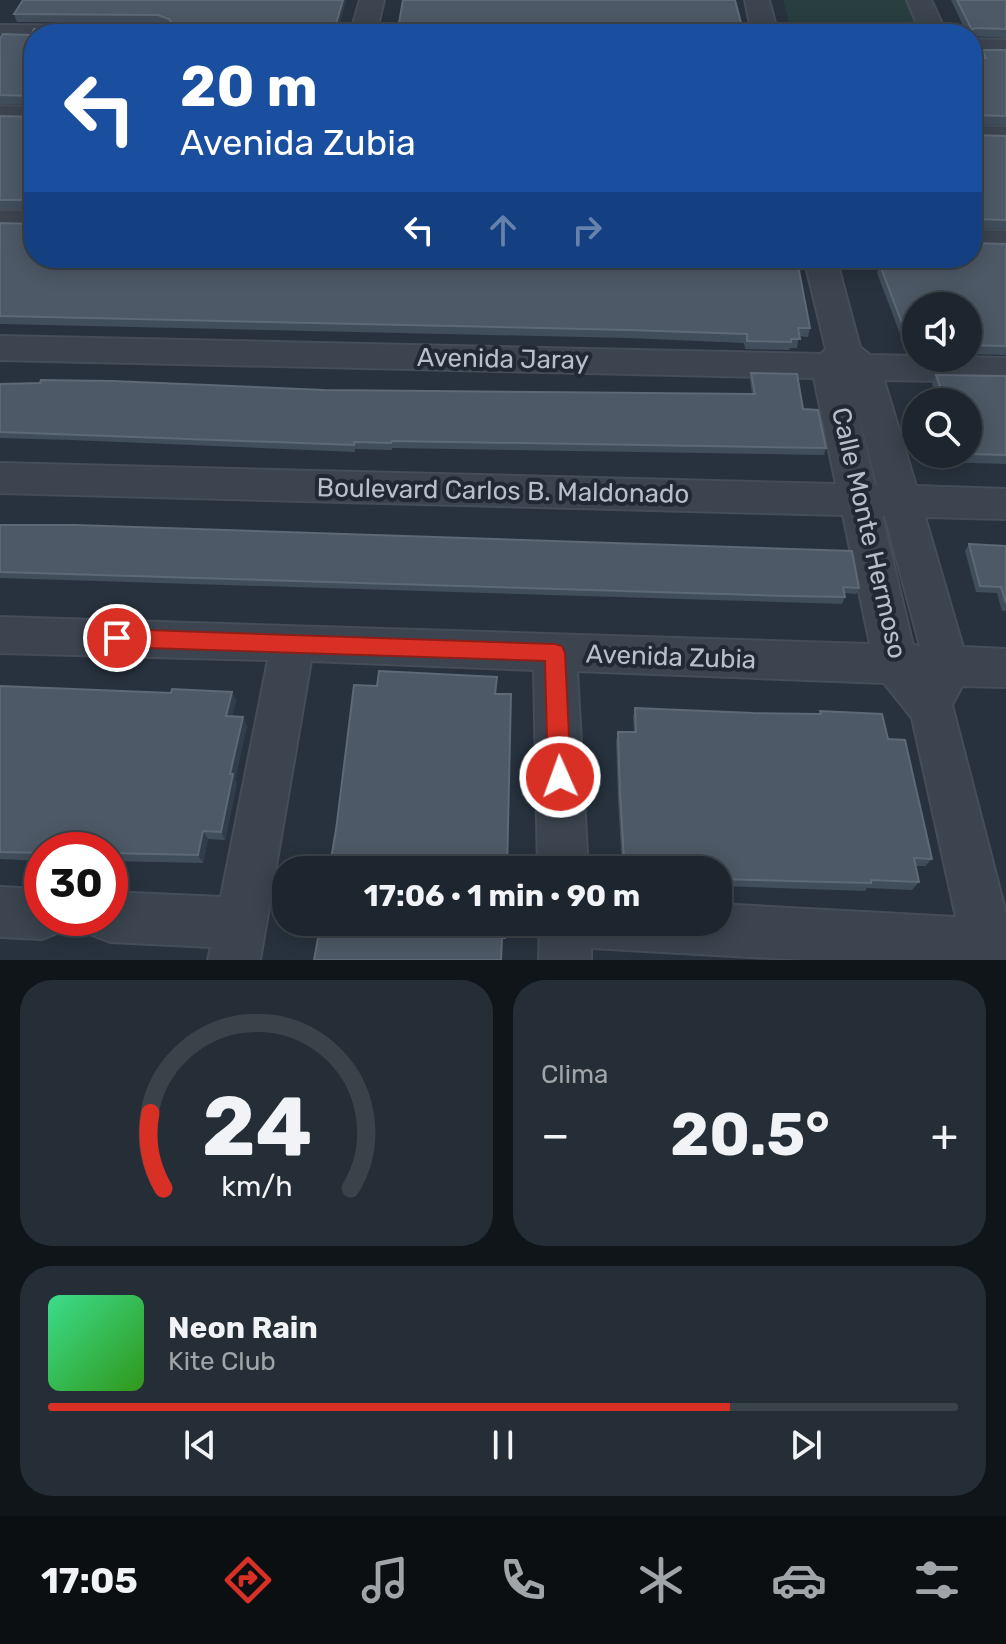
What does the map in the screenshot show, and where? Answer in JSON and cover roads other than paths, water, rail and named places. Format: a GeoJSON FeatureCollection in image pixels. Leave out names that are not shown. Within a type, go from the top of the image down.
{"type":"FeatureCollection","features":[{"type":"Feature","properties":{"kind":"street"},"geometry":{"type":"LineString","coordinates":[[366,24],[372,0]]}},
{"type":"Feature","properties":{"kind":"street"},"geometry":{"type":"LineString","coordinates":[[757,0],[763,24]]}},
{"type":"Feature","properties":{"kind":"street"},"geometry":{"type":"LineString","coordinates":[[919,0],[930,24]]}},
{"type":"Feature","properties":{"kind":"street"},"geometry":{"type":"LineString","coordinates":[[0,32],[24,32]]}},
{"type":"Feature","properties":{"kind":"street"},"geometry":{"type":"LineString","coordinates":[[982,47],[1006,48]]}},
{"type":"Feature","properties":{"kind":"street"},"geometry":{"type":"LineString","coordinates":[[0,114],[24,115]]}},
{"type":"Feature","properties":{"kind":"street"},"geometry":{"type":"LineString","coordinates":[[982,134],[1006,135]]}},
{"type":"Feature","properties":{"kind":"street"},"geometry":{"type":"LineString","coordinates":[[0,220],[24,221]]}},
{"type":"Feature","properties":{"kind":"street"},"geometry":{"type":"LineString","coordinates":[[982,240],[1006,241]]}},
{"type":"Feature","properties":{"kind":"street","name":"Calle Monte Hermoso"},"geometry":{"type":"LineString","coordinates":[[822,268],[845,362],[860,500],[896,665],[940,688]]}},
{"type":"Feature","properties":{"kind":"street","name":"Avenida Jaray"},"geometry":{"type":"LineString","coordinates":[[0,348],[845,362],[1006,370]]}},
{"type":"Feature","properties":{"kind":"street","name":"Calle Monte Hermoso"},"geometry":{"type":"LineString","coordinates":[[845,362],[902,501],[995,950]]}},
{"type":"Feature","properties":{"kind":"street","name":"Boulevard Carlos B. Maldonado"},"geometry":{"type":"LineString","coordinates":[[0,478],[1006,504]]}},
{"type":"Feature","properties":{"kind":"street","name":"Avenida Zubia"},"geometry":{"type":"LineString","coordinates":[[0,635],[293,642],[896,665]]}},
{"type":"Feature","properties":{"kind":"street"},"geometry":{"type":"LineString","coordinates":[[128,920],[236,941],[293,642]]}},
{"type":"Feature","properties":{"kind":"street"},"geometry":{"type":"LineString","coordinates":[[555,653],[562,856]]}},
{"type":"Feature","properties":{"kind":"street"},"geometry":{"type":"LineString","coordinates":[[940,688],[1006,668]]}},
{"type":"Feature","properties":{"kind":"street"},"geometry":{"type":"LineString","coordinates":[[0,912],[24,913]]}},
{"type":"Feature","properties":{"kind":"street"},"geometry":{"type":"LineString","coordinates":[[732,933],[995,950]]}},
{"type":"Feature","properties":{"kind":"street"},"geometry":{"type":"LineString","coordinates":[[565,936],[565,960]]}}]}
